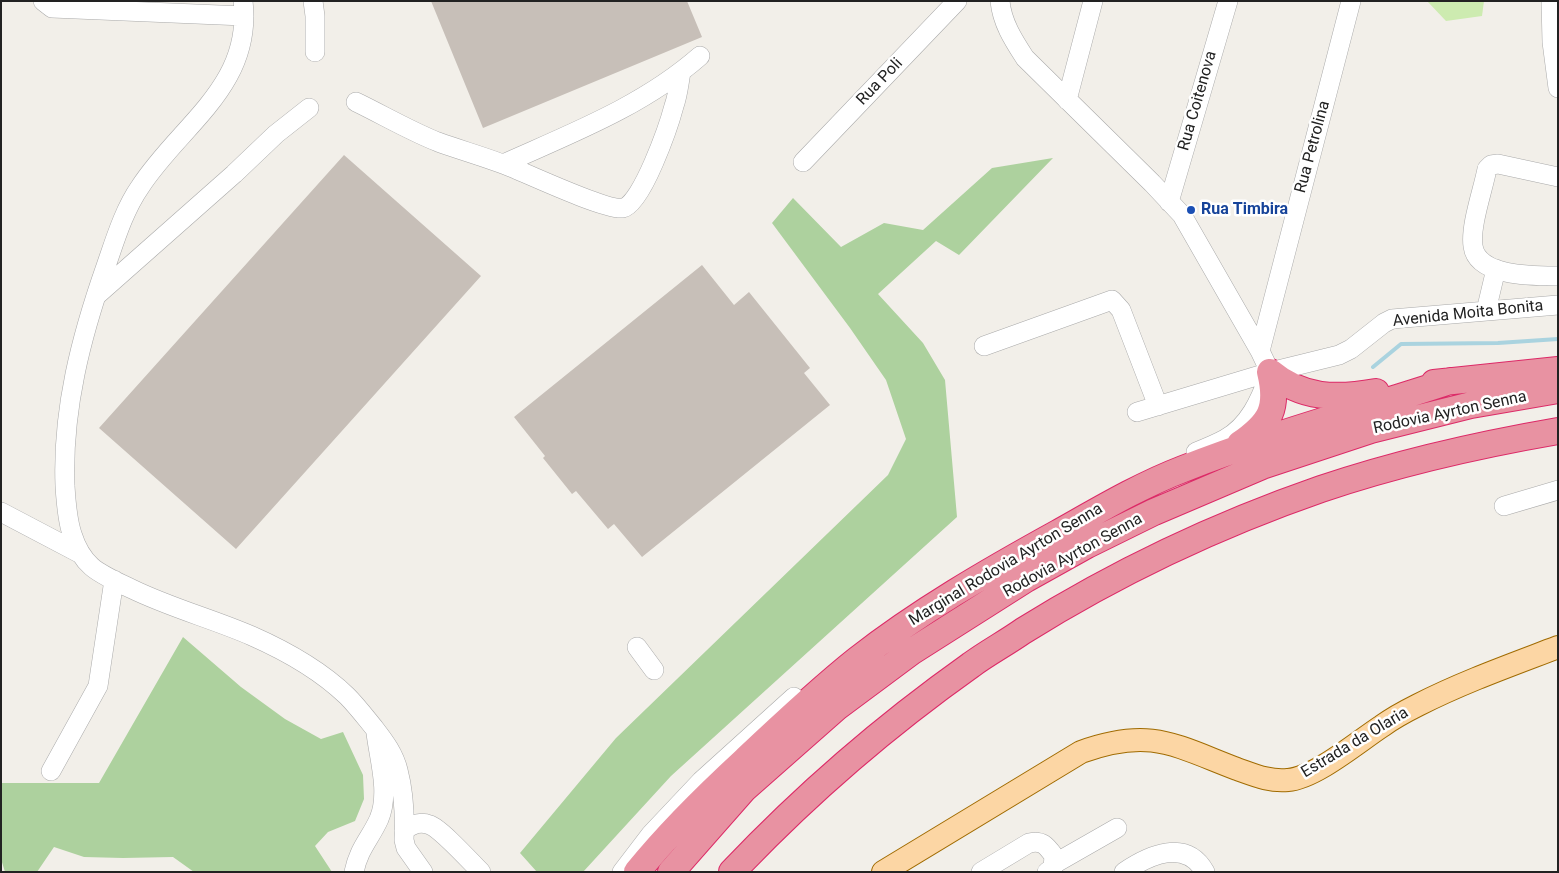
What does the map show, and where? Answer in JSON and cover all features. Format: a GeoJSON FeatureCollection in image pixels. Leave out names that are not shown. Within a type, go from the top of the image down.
{"type":"FeatureCollection","features":[{"type":"Feature","properties":{"kind":"highway"},"geometry":{"type":"LineString","coordinates":[[1265,362],[1284,382],[1314,394],[1333,397],[1489,376],[1558,370]]}},
{"type":"Feature","properties":{"kind":"highway"},"geometry":{"type":"LineString","coordinates":[[1229,452],[1265,424],[1272,406],[1274,390],[1265,362]]}},
{"type":"Feature","properties":{"kind":"highway","name":"Marginal Rodovia Ayrton Senna"},"geometry":{"type":"LineString","coordinates":[[637,872],[676,827],[762,744],[858,660],[909,623],[1011,559],[1119,498],[1183,469],[1229,452],[1450,382]]}},
{"type":"Feature","properties":{"kind":"highway","name":"Rodovia Ayrton Senna"},"geometry":{"type":"LineString","coordinates":[[671,872],[744,789],[837,707],[911,652],[1026,579],[1087,545],[1154,512],[1262,466],[1362,433],[1472,405],[1558,390]]}},
{"type":"Feature","properties":{"kind":"highway"},"geometry":{"type":"LineString","coordinates":[[732,872],[769,833],[883,731],[972,664],[1065,605],[1144,563],[1234,523],[1320,490],[1398,466],[1483,444],[1558,431]]}},
{"type":"Feature","properties":{"kind":"main road","name":"Estrada da Olaria"},"geometry":{"type":"LineString","coordinates":[[891,869],[1081,752],[1105,744],[1136,739],[1160,741],[1182,747],[1260,778],[1289,780],[1305,777],[1383,725],[1454,687],[1558,647]]}},
{"type":"Feature","properties":{"kind":"street"},"geometry":{"type":"LineString","coordinates":[[43,1],[52,8],[243,9],[241,43],[234,67],[222,88],[158,161],[137,190],[116,236],[95,296],[79,350],[69,401],[64,462],[66,503],[70,530],[79,553],[92,568],[147,596],[251,636],[285,652],[316,670],[342,692],[385,741],[398,769],[402,790],[406,848],[423,872]]}},
{"type":"Feature","properties":{"kind":"street"},"geometry":{"type":"LineString","coordinates":[[313,1],[315,52]]}},
{"type":"Feature","properties":{"kind":"street","name":"Rua Poli"},"geometry":{"type":"LineString","coordinates":[[803,162],[957,1]]}},
{"type":"Feature","properties":{"kind":"street"},"geometry":{"type":"LineString","coordinates":[[1000,1],[1001,10],[1010,35],[1025,58],[1182,215],[1265,362]]}},
{"type":"Feature","properties":{"kind":"street"},"geometry":{"type":"LineString","coordinates":[[1067,100],[1093,1]]}},
{"type":"Feature","properties":{"kind":"street","name":"Rua Coitenova"},"geometry":{"type":"LineString","coordinates":[[1169,202],[1228,1]]}},
{"type":"Feature","properties":{"kind":"street","name":"Rua Petrolina"},"geometry":{"type":"LineString","coordinates":[[1265,362],[1351,1]]}},
{"type":"Feature","properties":{"kind":"street"},"geometry":{"type":"LineString","coordinates":[[1551,1],[1552,42],[1557,82]]}},
{"type":"Feature","properties":{"kind":"street"},"geometry":{"type":"LineString","coordinates":[[503,164],[628,106],[681,72],[700,56]]}},
{"type":"Feature","properties":{"kind":"street"},"geometry":{"type":"LineString","coordinates":[[356,102],[436,141],[503,164],[611,207],[623,208],[631,204],[648,177],[674,106],[681,72]]}},
{"type":"Feature","properties":{"kind":"street"},"geometry":{"type":"LineString","coordinates":[[95,296],[234,174],[276,134],[309,108]]}},
{"type":"Feature","properties":{"kind":"street"},"geometry":{"type":"LineString","coordinates":[[1558,177],[1498,164],[1491,165],[1487,169],[1473,232],[1473,247],[1479,260],[1496,269],[1521,276],[1558,276]]}},
{"type":"Feature","properties":{"kind":"street"},"geometry":{"type":"LineString","coordinates":[[1486,311],[1496,269]]}},
{"type":"Feature","properties":{"kind":"street"},"geometry":{"type":"LineString","coordinates":[[984,346],[1112,300],[1120,310],[1158,406]]}},
{"type":"Feature","properties":{"kind":"street","name":"Avenida Moita Bonita"},"geometry":{"type":"LineString","coordinates":[[1137,412],[1158,406],[1265,362],[1339,355],[1351,349],[1392,319],[1558,305]]}},
{"type":"Feature","properties":{"kind":"street","name":"Marginal Rodovia Ayrton Senna"},"geometry":{"type":"LineString","coordinates":[[622,872],[651,834],[701,781],[761,725],[828,669],[900,615],[1065,514],[1124,484],[1225,439],[1236,432],[1248,420],[1262,395],[1265,362]]}},
{"type":"Feature","properties":{"kind":"street"},"geometry":{"type":"LineString","coordinates":[[1504,506],[1558,490]]}},
{"type":"Feature","properties":{"kind":"street"},"geometry":{"type":"LineString","coordinates":[[1,512],[79,553]]}},
{"type":"Feature","properties":{"kind":"street"},"geometry":{"type":"LineString","coordinates":[[51,771],[98,686],[114,580]]}},
{"type":"Feature","properties":{"kind":"street"},"geometry":{"type":"LineString","coordinates":[[637,647],[654,670]]}},
{"type":"Feature","properties":{"kind":"street"},"geometry":{"type":"LineString","coordinates":[[354,872],[358,856],[379,819],[383,806],[384,789],[375,729]]}},
{"type":"Feature","properties":{"kind":"street"},"geometry":{"type":"LineString","coordinates":[[404,831],[411,825],[431,826],[481,872]]}},
{"type":"Feature","properties":{"kind":"street"},"geometry":{"type":"LineString","coordinates":[[1051,868],[1117,828]]}},
{"type":"Feature","properties":{"kind":"street"},"geometry":{"type":"LineString","coordinates":[[981,872],[1029,843],[1036,842],[1046,844],[1054,856],[1051,868]]}},
{"type":"Feature","properties":{"kind":"street"},"geometry":{"type":"LineString","coordinates":[[1124,872],[1133,865],[1163,852],[1176,851],[1191,857],[1201,865],[1205,872]]}},
{"type":"Feature","properties":{"kind":"green space"},"geometry":{"type":"Polygon","coordinates":[[[1427,1],[1484,1],[1482,16],[1446,21],[1427,1]]]}},
{"type":"Feature","properties":{"kind":"green space"},"geometry":{"type":"Polygon","coordinates":[[[1053,158],[959,255],[936,241],[878,294],[923,343],[945,380],[957,517],[671,776],[583,872],[537,872],[520,853],[616,738],[888,475],[906,439],[886,380],[772,223],[793,198],[841,247],[884,223],[923,230],[992,168],[1053,158]]]}},
{"type":"Feature","properties":{"kind":"green space"},"geometry":{"type":"Polygon","coordinates":[[[183,637],[241,687],[285,719],[321,739],[343,732],[363,775],[364,799],[355,821],[328,832],[315,846],[332,872],[194,872],[173,857],[84,857],[54,847],[37,872],[5,872],[1,859],[1,783],[99,783],[183,637]]]}},
{"type":"Feature","properties":{"kind":"building"},"geometry":{"type":"Polygon","coordinates":[[[431,1],[687,1],[702,37],[483,128],[431,1]]]}},
{"type":"Feature","properties":{"kind":"building"},"geometry":{"type":"Polygon","coordinates":[[[344,155],[481,276],[236,549],[99,428],[344,155]]]}},
{"type":"Feature","properties":{"kind":"building"},"geometry":{"type":"Polygon","coordinates":[[[702,265],[734,305],[749,292],[810,368],[804,373],[830,405],[642,557],[614,524],[608,529],[576,491],[572,494],[543,458],[545,456],[514,417],[702,265]]]}},
{"type":"Feature","properties":{"kind":"waterway"},"geometry":{"type":"LineString","coordinates":[[1373,367],[1401,344],[1498,343],[1558,339]]}},
{"type":"Feature","properties":{"kind":"place","name":"Rua Timbira"},"geometry":{"type":"Point","coordinates":[1191,210]}}]}
